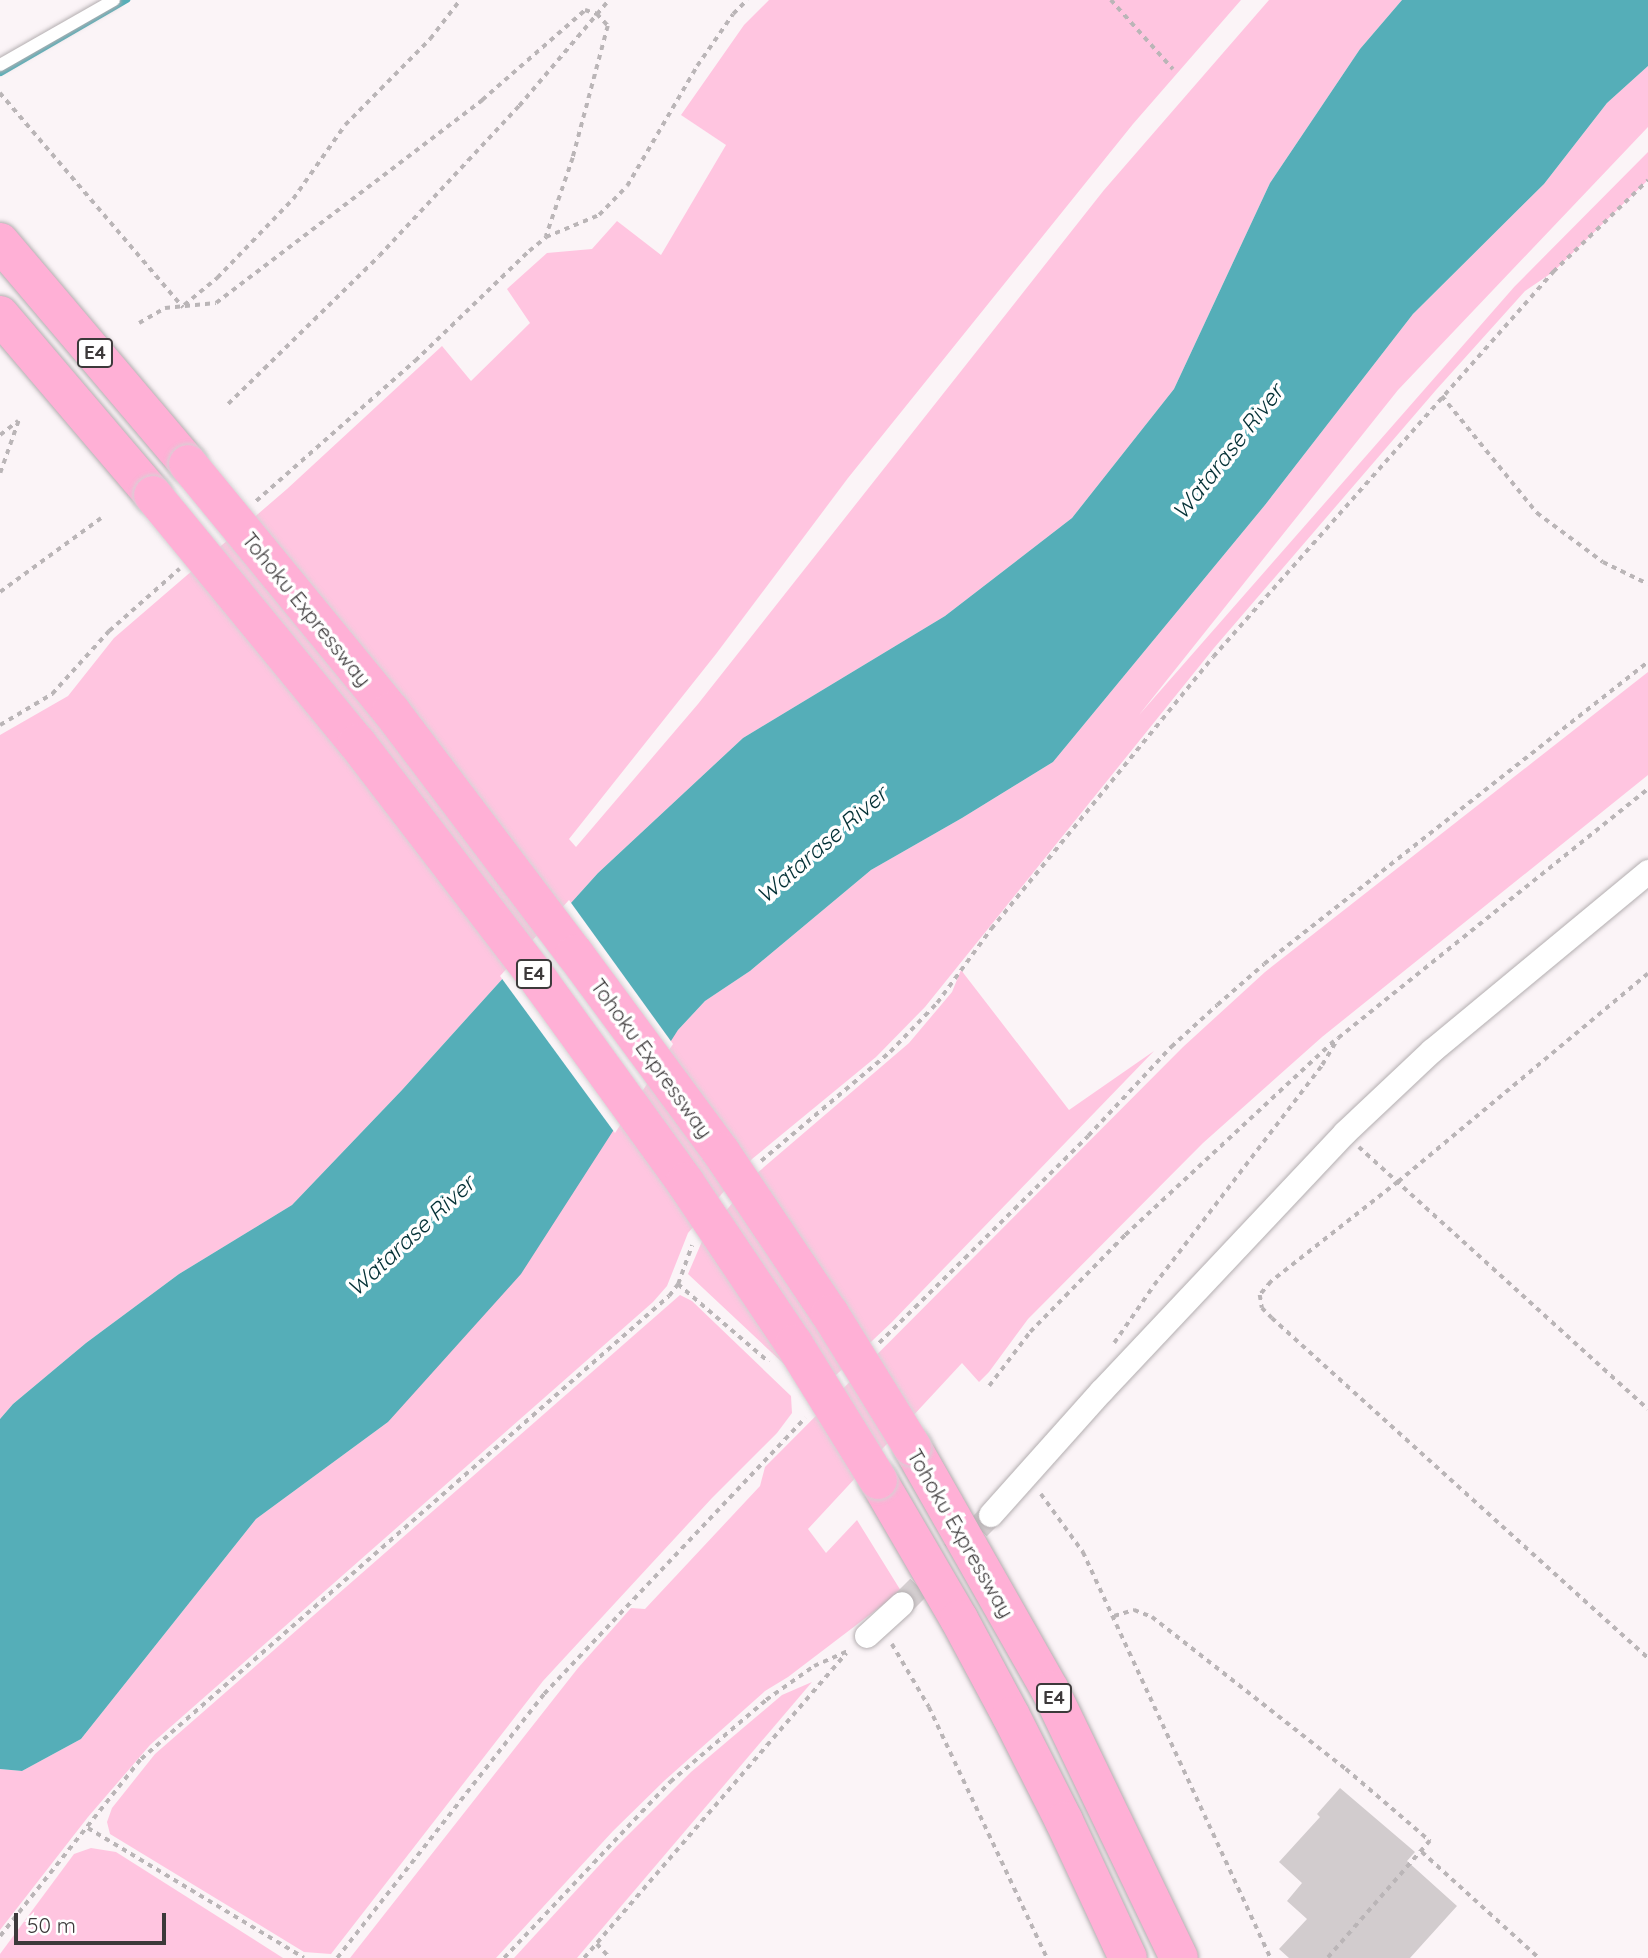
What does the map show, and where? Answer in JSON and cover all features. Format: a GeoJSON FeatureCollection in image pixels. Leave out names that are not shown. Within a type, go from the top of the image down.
{"type":"FeatureCollection","features":[{"type":"Feature","properties":{"kind":"highway","name":"Tohoku Expressway"},"geometry":{"type":"LineString","coordinates":[[0,242],[188,464],[391,711],[721,1152],[830,1314],[912,1447],[1049,1690],[1179,1958]]}},
{"type":"Feature","properties":{"kind":"highway","name":"E4"},"geometry":{"type":"LineString","coordinates":[[0,315],[153,495],[357,743],[541,983],[685,1182],[793,1344],[878,1480],[959,1619],[1064,1821],[1128,1958]]}},
{"type":"Feature","properties":{"kind":"street"},"geometry":{"type":"LineString","coordinates":[[991,1515],[1102,1391],[1345,1133],[1432,1051],[1648,872]]}},
{"type":"Feature","properties":{"kind":"street"},"geometry":{"type":"LineString","coordinates":[[873,1630],[902,1604]]}},
{"type":"Feature","properties":{"kind":"lane"},"geometry":{"type":"LineString","coordinates":[[0,65],[114,0]]}},
{"type":"Feature","properties":{"kind":"path"},"geometry":{"type":"LineString","coordinates":[[183,307],[217,278],[293,199],[345,125],[430,38],[460,0]]}},
{"type":"Feature","properties":{"kind":"path"},"geometry":{"type":"LineString","coordinates":[[228,404],[379,256],[519,106],[609,0]]}},
{"type":"Feature","properties":{"kind":"path"},"geometry":{"type":"LineString","coordinates":[[251,505],[415,360],[547,237],[599,215],[627,186],[697,66],[733,14],[747,0]]}},
{"type":"Feature","properties":{"kind":"path"},"geometry":{"type":"LineString","coordinates":[[1111,0],[1172,69]]}},
{"type":"Feature","properties":{"kind":"path"},"geometry":{"type":"LineString","coordinates":[[139,323],[165,308],[216,303],[491,93],[585,10],[597,14],[608,26],[573,158],[547,237]]}},
{"type":"Feature","properties":{"kind":"path"},"geometry":{"type":"LineString","coordinates":[[0,93],[183,307]]}},
{"type":"Feature","properties":{"kind":"path"},"geometry":{"type":"LineString","coordinates":[[759,1162],[890,1052],[937,1003],[991,929],[1213,657],[1553,272],[1648,180]]}},
{"type":"Feature","properties":{"kind":"path"},"geometry":{"type":"LineString","coordinates":[[1441,396],[1537,513],[1603,562],[1648,584]]}},
{"type":"Feature","properties":{"kind":"path"},"geometry":{"type":"LineString","coordinates":[[0,435],[19,419],[0,473]]}},
{"type":"Feature","properties":{"kind":"path"},"geometry":{"type":"LineString","coordinates":[[0,592],[101,518]]}},
{"type":"Feature","properties":{"kind":"path"},"geometry":{"type":"LineString","coordinates":[[0,725],[52,694],[109,631],[182,566]]}},
{"type":"Feature","properties":{"kind":"path"},"geometry":{"type":"LineString","coordinates":[[874,1348],[1088,1136],[1171,1047],[1217,1005],[1264,964],[1648,663]]}},
{"type":"Feature","properties":{"kind":"path"},"geometry":{"type":"LineString","coordinates":[[989,1386],[1030,1332],[1125,1235],[1290,1079],[1648,789]]}},
{"type":"Feature","properties":{"kind":"path"},"geometry":{"type":"LineString","coordinates":[[1648,974],[1398,1182],[1271,1282],[1260,1295],[1262,1308],[1648,1658]]}},
{"type":"Feature","properties":{"kind":"path"},"geometry":{"type":"LineString","coordinates":[[1110,1349],[1154,1285],[1322,1065],[1338,1038]]}},
{"type":"Feature","properties":{"kind":"path"},"geometry":{"type":"LineString","coordinates":[[1345,1133],[1648,1409]]}},
{"type":"Feature","properties":{"kind":"path"},"geometry":{"type":"LineString","coordinates":[[0,1936],[141,1759],[663,1301],[678,1284],[696,1234]]}},
{"type":"Feature","properties":{"kind":"path"},"geometry":{"type":"LineString","coordinates":[[678,1284],[779,1371]]}},
{"type":"Feature","properties":{"kind":"path"},"geometry":{"type":"LineString","coordinates":[[337,1958],[544,1694],[807,1415]]}},
{"type":"Feature","properties":{"kind":"path"},"geometry":{"type":"LineString","coordinates":[[1026,1478],[1083,1552],[1271,1958]]}},
{"type":"Feature","properties":{"kind":"path"},"geometry":{"type":"LineString","coordinates":[[1114,1616],[1134,1610],[1152,1617],[1346,1769],[1430,1840],[1328,1958]]}},
{"type":"Feature","properties":{"kind":"path"},"geometry":{"type":"LineString","coordinates":[[584,1958],[847,1651],[873,1630],[929,1707],[1048,1958]]}},
{"type":"Feature","properties":{"kind":"path"},"geometry":{"type":"LineString","coordinates":[[504,1958],[628,1826],[689,1766],[799,1676],[847,1651]]}},
{"type":"Feature","properties":{"kind":"path"},"geometry":{"type":"LineString","coordinates":[[88,1828],[304,1958]]}},
{"type":"Feature","properties":{"kind":"path"},"geometry":{"type":"LineString","coordinates":[[1422,1852],[1539,1958]]}},
{"type":"Feature","properties":{"kind":"path"},"geometry":{"type":"LineString","coordinates":[[597,1944],[610,1958]]}},
{"type":"Feature","properties":{"kind":"shaded area"},"geometry":{"type":"Polygon","coordinates":[[[769,0],[1241,0],[1133,124],[848,478],[716,654],[569,839],[576,847],[698,704],[1104,190],[1269,0],[1402,0],[1360,49],[1270,183],[1174,389],[1072,518],[945,616],[743,738],[598,873],[402,1090],[292,1205],[179,1274],[86,1343],[13,1404],[0,1419],[0,735],[68,696],[114,638],[287,489],[442,346],[471,381],[530,323],[507,289],[547,253],[592,249],[617,221],[661,255],[726,145],[681,115],[744,25],[769,0]]]}},
{"type":"Feature","properties":{"kind":"shaded area"},"geometry":{"type":"Polygon","coordinates":[[[1648,66],[1648,127],[1398,390],[1139,715],[1515,286],[1648,152],[1648,180],[1553,272],[1525,291],[1436,390],[1214,648],[925,1007],[876,1057],[752,1159],[688,1233],[667,1286],[653,1302],[150,1745],[88,1817],[0,1930],[0,1769],[22,1771],[81,1739],[256,1519],[388,1422],[678,1030],[705,1001],[750,971],[871,870],[1053,762],[1265,505],[1413,314],[1544,184],[1607,103],[1648,66]]]}},
{"type":"Feature","properties":{"kind":"shaded area"},"geometry":{"type":"Polygon","coordinates":[[[1648,672],[1648,775],[1322,1037],[1203,1143],[1028,1319],[979,1382],[962,1363],[808,1529],[826,1553],[857,1520],[901,1591],[788,1677],[765,1691],[664,1781],[613,1831],[496,1958],[350,1958],[578,1668],[631,1608],[645,1609],[760,1486],[765,1467],[1183,1047],[1265,972],[1648,672]]]}},
{"type":"Feature","properties":{"kind":"shaded area"},"geometry":{"type":"Polygon","coordinates":[[[961,970],[1069,1110],[1154,1051],[892,1322],[816,1394],[688,1274],[703,1239],[756,1174],[909,1043],[952,992],[961,970]]]}},
{"type":"Feature","properties":{"kind":"shaded area"},"geometry":{"type":"Polygon","coordinates":[[[680,1295],[692,1301],[791,1396],[792,1413],[777,1433],[712,1498],[543,1681],[331,1954],[304,1952],[110,1834],[107,1822],[112,1808],[155,1754],[680,1295]]]}},
{"type":"Feature","properties":{"kind":"shaded area"},"geometry":{"type":"Polygon","coordinates":[[[812,1682],[577,1958],[514,1958],[616,1847],[691,1772],[782,1695],[812,1682]]]}},
{"type":"Feature","properties":{"kind":"shaded area"},"geometry":{"type":"Polygon","coordinates":[[[91,1848],[116,1852],[283,1958],[0,1958],[0,1954],[74,1854],[91,1848]]]}},
{"type":"Feature","properties":{"kind":"water","name":"Watarase River"},"geometry":{"type":"Polygon","coordinates":[[[1402,0],[1648,0],[1648,66],[1607,103],[1544,184],[1413,314],[1265,505],[1053,762],[871,870],[750,971],[705,1001],[678,1030],[521,1274],[388,1422],[256,1519],[81,1739],[22,1771],[0,1769],[0,1419],[13,1404],[86,1343],[179,1274],[292,1205],[402,1090],[598,873],[743,738],[945,616],[1072,518],[1174,389],[1270,183],[1360,49],[1402,0]]]}},
{"type":"Feature","properties":{"kind":"pier"},"geometry":{"type":"Polygon","coordinates":[[[569,900],[673,1044],[615,1133],[500,976],[569,900]]]}},
{"type":"Feature","properties":{"kind":"building"},"geometry":{"type":"Polygon","coordinates":[[[1340,1788],[1415,1852],[1407,1861],[1457,1906],[1410,1958],[1289,1958],[1279,1949],[1307,1919],[1287,1901],[1302,1883],[1279,1862],[1320,1817],[1317,1814],[1340,1788]]]}},
{"type":"Feature","properties":{"kind":"waterway"},"geometry":{"type":"LineString","coordinates":[[1,73],[127,0]]}},
{"type":"Feature","properties":{"kind":"tunnel"},"geometry":{"type":"LineString","coordinates":[[902,1604],[991,1515]]}}]}
